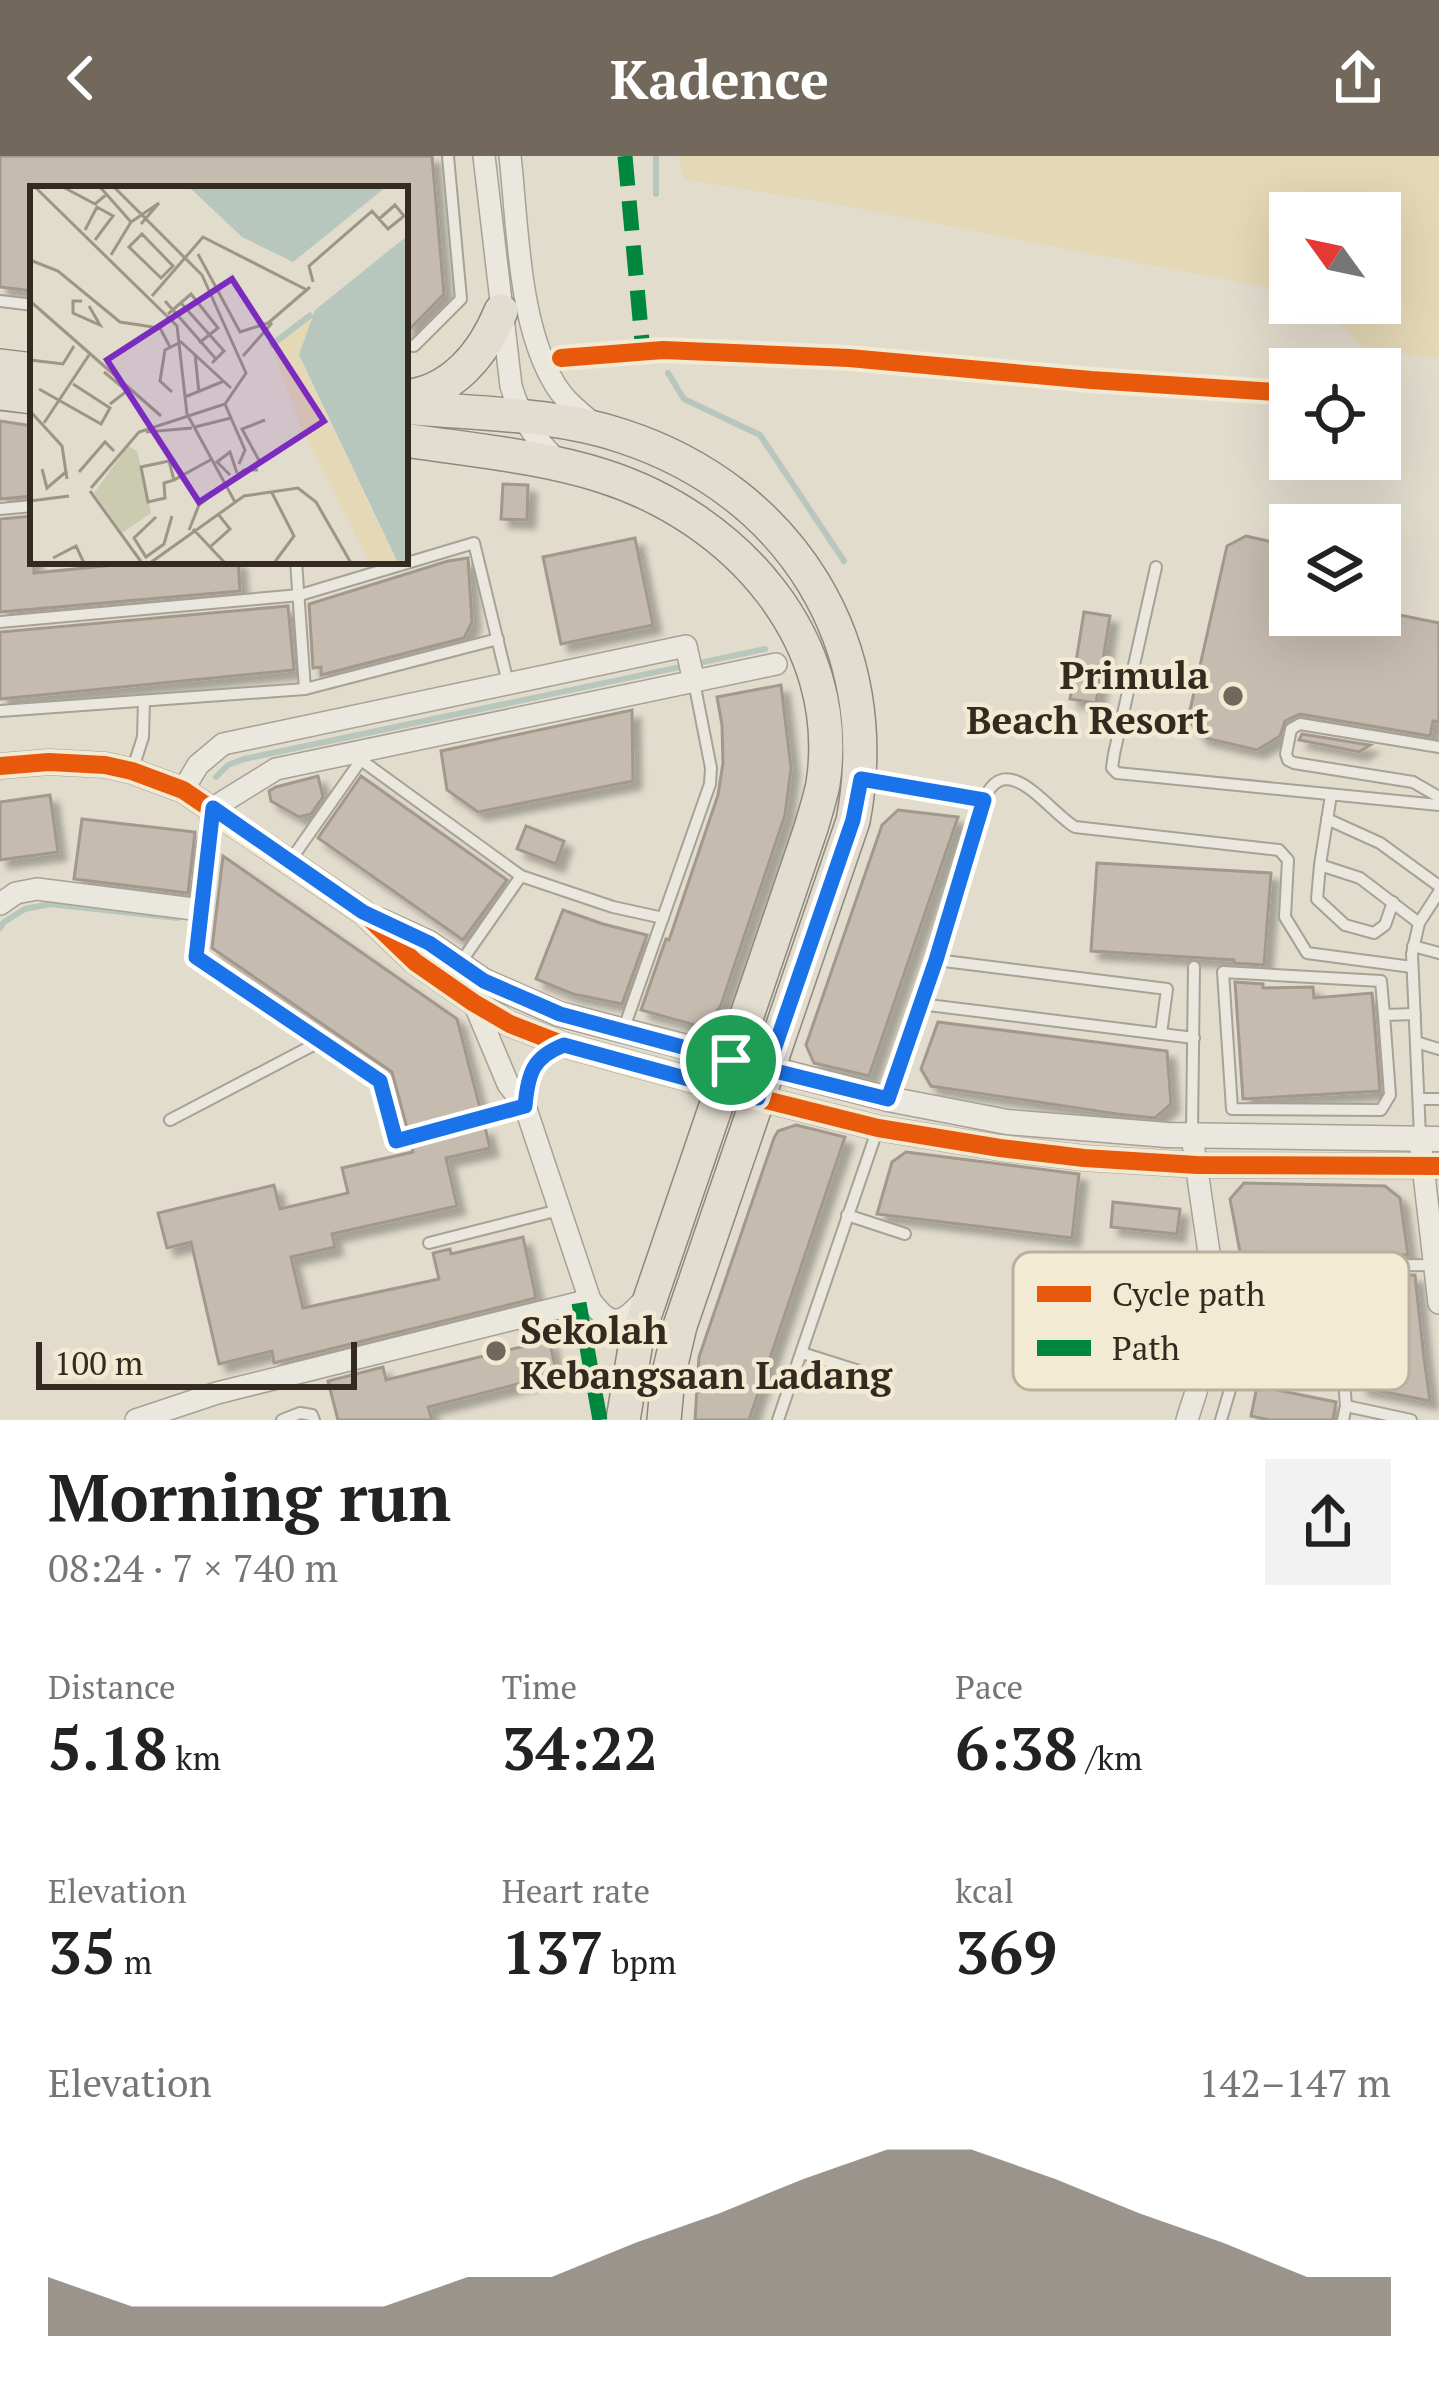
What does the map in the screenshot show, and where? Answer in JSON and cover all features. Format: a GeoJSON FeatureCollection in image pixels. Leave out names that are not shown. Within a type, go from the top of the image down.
{"type":"FeatureCollection","features":[{"type":"Feature","properties":{"kind":"main road"},"geometry":{"type":"LineString","coordinates":[[408,396],[435,391],[457,375],[492,334],[502,311]]}},
{"type":"Feature","properties":{"kind":"main road"},"geometry":{"type":"LineString","coordinates":[[0,366],[30,370]]}},
{"type":"Feature","properties":{"kind":"main road"},"geometry":{"type":"LineString","coordinates":[[0,393],[30,397]]}},
{"type":"Feature","properties":{"kind":"main road"},"geometry":{"type":"LineString","coordinates":[[408,407],[601,430],[661,450],[698,469],[730,490],[792,550],[835,623],[850,669],[860,719],[861,779],[853,820],[680,1326],[664,1420]]}},
{"type":"Feature","properties":{"kind":"main road"},"geometry":{"type":"LineString","coordinates":[[408,440],[604,477],[658,499],[707,529],[752,569],[788,612],[809,657],[821,700],[823,784],[811,829],[636,1342],[623,1420]]}},
{"type":"Feature","properties":{"kind":"street"},"geometry":{"type":"LineString","coordinates":[[484,156],[512,386],[523,418],[562,466]]}},
{"type":"Feature","properties":{"kind":"street"},"geometry":{"type":"LineString","coordinates":[[510,156],[527,310],[535,342],[555,385],[601,430]]}},
{"type":"Feature","properties":{"kind":"street"},"geometry":{"type":"LineString","coordinates":[[183,790],[198,765],[223,744],[686,646],[694,682]]}},
{"type":"Feature","properties":{"kind":"street"},"geometry":{"type":"LineString","coordinates":[[213,808],[276,769],[359,756],[776,664]]}},
{"type":"Feature","properties":{"kind":"street"},"geometry":{"type":"LineString","coordinates":[[0,766],[79,762],[132,771],[183,790],[363,912],[416,962],[474,1003],[510,1024],[564,1045],[726,1074],[878,1128],[1000,1148],[1197,1165],[1430,1166]]}},
{"type":"Feature","properties":{"kind":"street"},"geometry":{"type":"LineString","coordinates":[[0,904],[16,893],[37,889],[201,910],[213,808]]}},
{"type":"Feature","properties":{"kind":"street"},"geometry":{"type":"LineString","coordinates":[[363,912],[429,943],[484,981],[537,1005],[623,1031],[726,1074]]}},
{"type":"Feature","properties":{"kind":"street"},"geometry":{"type":"LineString","coordinates":[[474,1003],[508,1084],[525,1106],[590,1300],[606,1318],[618,1322],[652,1292]]}},
{"type":"Feature","properties":{"kind":"street"},"geometry":{"type":"LineString","coordinates":[[525,1106],[536,1063],[548,1051],[564,1045]]}},
{"type":"Feature","properties":{"kind":"street"},"geometry":{"type":"LineString","coordinates":[[763,1084],[888,1099],[1007,1122],[1192,1136],[1430,1139],[1439,1303]]}},
{"type":"Feature","properties":{"kind":"street"},"geometry":{"type":"LineString","coordinates":[[1192,1136],[1209,1252]]}},
{"type":"Feature","properties":{"kind":"street"},"geometry":{"type":"LineString","coordinates":[[136,1420],[217,1393],[590,1300]]}},
{"type":"Feature","properties":{"kind":"street"},"geometry":{"type":"LineString","coordinates":[[1187,1420],[1197,1390]]}},
{"type":"Feature","properties":{"kind":"lane"},"geometry":{"type":"LineString","coordinates":[[408,345],[414,346],[461,299],[448,156]]}},
{"type":"Feature","properties":{"kind":"lane"},"geometry":{"type":"LineString","coordinates":[[0,301],[30,305]]}},
{"type":"Feature","properties":{"kind":"lane"},"geometry":{"type":"LineString","coordinates":[[0,509],[30,506]]}},
{"type":"Feature","properties":{"kind":"lane"},"geometry":{"type":"LineString","coordinates":[[408,563],[474,543],[509,684]]}},
{"type":"Feature","properties":{"kind":"lane"},"geometry":{"type":"LineString","coordinates":[[296,564],[305,689]]}},
{"type":"Feature","properties":{"kind":"lane"},"geometry":{"type":"LineString","coordinates":[[0,622],[299,595],[403,564]]}},
{"type":"Feature","properties":{"kind":"lane"},"geometry":{"type":"LineString","coordinates":[[1156,567],[1112,768],[1117,773],[1439,801]]}},
{"type":"Feature","properties":{"kind":"lane"},"geometry":{"type":"LineString","coordinates":[[0,711],[305,689],[498,639]]}},
{"type":"Feature","properties":{"kind":"lane"},"geometry":{"type":"LineString","coordinates":[[623,1031],[710,784],[712,768],[694,682]]}},
{"type":"Feature","properties":{"kind":"lane"},"geometry":{"type":"LineString","coordinates":[[132,771],[143,736],[144,701]]}},
{"type":"Feature","properties":{"kind":"lane"},"geometry":{"type":"LineString","coordinates":[[1439,747],[1300,724],[1291,729],[1286,754],[1294,764],[1414,782],[1439,801]]}},
{"type":"Feature","properties":{"kind":"lane"},"geometry":{"type":"LineString","coordinates":[[290,861],[359,756],[521,876],[613,908],[664,918]]}},
{"type":"Feature","properties":{"kind":"lane"},"geometry":{"type":"LineString","coordinates":[[861,779],[984,800]]}},
{"type":"Feature","properties":{"kind":"lane"},"geometry":{"type":"LineString","coordinates":[[888,1099],[984,800],[990,785],[1000,780],[1030,788],[1061,820],[1075,827],[1279,850],[1288,860],[1285,917],[1307,953],[1412,967]]}},
{"type":"Feature","properties":{"kind":"lane"},"geometry":{"type":"LineString","coordinates":[[1331,795],[1317,899],[1346,925],[1377,933],[1393,902]]}},
{"type":"Feature","properties":{"kind":"lane"},"geometry":{"type":"LineString","coordinates":[[1328,819],[1394,852],[1439,889],[1419,923],[1412,967],[1418,1099],[1430,1139]]}},
{"type":"Feature","properties":{"kind":"lane"},"geometry":{"type":"LineString","coordinates":[[1319,865],[1360,878],[1419,923]]}},
{"type":"Feature","properties":{"kind":"lane"},"geometry":{"type":"LineString","coordinates":[[460,964],[521,876]]}},
{"type":"Feature","properties":{"kind":"lane"},"geometry":{"type":"LineString","coordinates":[[201,910],[196,957],[380,1081],[396,1141],[525,1106]]}},
{"type":"Feature","properties":{"kind":"lane"},"geometry":{"type":"LineString","coordinates":[[1413,946],[1439,952]]}},
{"type":"Feature","properties":{"kind":"lane"},"geometry":{"type":"LineString","coordinates":[[936,960],[1167,988],[1161,1034]]}},
{"type":"Feature","properties":{"kind":"lane"},"geometry":{"type":"LineString","coordinates":[[1192,1136],[1195,967]]}},
{"type":"Feature","properties":{"kind":"lane"},"geometry":{"type":"LineString","coordinates":[[1223,972],[1381,981],[1384,1015],[1390,1095],[1381,1110],[1232,1109],[1223,972]]}},
{"type":"Feature","properties":{"kind":"lane"},"geometry":{"type":"LineString","coordinates":[[920,1004],[1194,1038]]}},
{"type":"Feature","properties":{"kind":"lane"},"geometry":{"type":"LineString","coordinates":[[1384,1015],[1415,1014]]}},
{"type":"Feature","properties":{"kind":"lane"},"geometry":{"type":"LineString","coordinates":[[170,1120],[321,1042]]}},
{"type":"Feature","properties":{"kind":"lane"},"geometry":{"type":"LineString","coordinates":[[1416,1042],[1439,1049]]}},
{"type":"Feature","properties":{"kind":"lane"},"geometry":{"type":"LineString","coordinates":[[1418,1099],[1439,1099]]}},
{"type":"Feature","properties":{"kind":"lane"},"geometry":{"type":"LineString","coordinates":[[778,1420],[878,1128]]}},
{"type":"Feature","properties":{"kind":"lane"},"geometry":{"type":"LineString","coordinates":[[429,1243],[559,1210]]}},
{"type":"Feature","properties":{"kind":"lane"},"geometry":{"type":"LineString","coordinates":[[847,1215],[905,1234]]}},
{"type":"Feature","properties":{"kind":"lane"},"geometry":{"type":"LineString","coordinates":[[1409,1265],[1434,1265]]}},
{"type":"Feature","properties":{"kind":"lane"},"geometry":{"type":"LineString","coordinates":[[802,1353],[860,1371]]}},
{"type":"Feature","properties":{"kind":"lane"},"geometry":{"type":"LineString","coordinates":[[1220,1420],[1229,1390]]}},
{"type":"Feature","properties":{"kind":"lane"},"geometry":{"type":"LineString","coordinates":[[283,1420],[300,1413],[314,1420]]}},
{"type":"Feature","properties":{"kind":"lane"},"geometry":{"type":"LineString","coordinates":[[1344,1413],[1411,1420]]}},
{"type":"Feature","properties":{"kind":"sand"},"geometry":{"type":"Polygon","coordinates":[[[679,156],[1439,156],[1439,358],[1401,353],[1401,348],[1364,348],[1339,324],[1401,324],[1401,192],[1269,192],[1269,288],[683,179],[679,156]]]}},
{"type":"Feature","properties":{"kind":"building"},"geometry":{"type":"Polygon","coordinates":[[[0,156],[432,156],[444,294],[408,331],[408,186],[30,186],[30,291],[0,287],[0,156]]]}},
{"type":"Feature","properties":{"kind":"building"},"geometry":{"type":"Polygon","coordinates":[[[0,421],[30,426],[30,496],[0,499],[0,421]]]}},
{"type":"Feature","properties":{"kind":"building"},"geometry":{"type":"Polygon","coordinates":[[[503,484],[528,485],[527,520],[501,519],[503,484]]]}},
{"type":"Feature","properties":{"kind":"building"},"geometry":{"type":"Polygon","coordinates":[[[30,516],[34,573],[124,564],[238,564],[240,591],[0,612],[0,519],[30,516]]]}},
{"type":"Feature","properties":{"kind":"building"},"geometry":{"type":"Polygon","coordinates":[[[1246,536],[1269,541],[1269,636],[1401,636],[1401,615],[1439,623],[1439,722],[1433,721],[1430,736],[1300,714],[1285,721],[1280,736],[1257,750],[1201,737],[1188,719],[1227,546],[1246,536]]]}},
{"type":"Feature","properties":{"kind":"building"},"geometry":{"type":"Polygon","coordinates":[[[635,538],[653,625],[561,644],[543,557],[635,538]]]}},
{"type":"Feature","properties":{"kind":"building"},"geometry":{"type":"Polygon","coordinates":[[[468,558],[472,622],[464,638],[321,675],[321,667],[313,668],[309,604],[468,558]]]}},
{"type":"Feature","properties":{"kind":"building"},"geometry":{"type":"Polygon","coordinates":[[[288,606],[294,670],[0,699],[0,632],[288,606]]]}},
{"type":"Feature","properties":{"kind":"building"},"geometry":{"type":"Polygon","coordinates":[[[1084,612],[1110,616],[1096,703],[1070,699],[1084,612]]]}},
{"type":"Feature","properties":{"kind":"building"},"geometry":{"type":"Polygon","coordinates":[[[781,685],[791,768],[785,815],[721,1005],[698,1026],[641,1010],[718,795],[723,763],[717,697],[781,685]]]}},
{"type":"Feature","properties":{"kind":"building"},"geometry":{"type":"Polygon","coordinates":[[[632,710],[633,781],[478,812],[447,790],[441,751],[632,710]]]}},
{"type":"Feature","properties":{"kind":"building"},"geometry":{"type":"Polygon","coordinates":[[[1302,734],[1370,745],[1359,752],[1299,740],[1302,734]]]}},
{"type":"Feature","properties":{"kind":"building"},"geometry":{"type":"Polygon","coordinates":[[[318,776],[323,797],[311,814],[299,817],[271,801],[269,791],[276,787],[318,776]]]}},
{"type":"Feature","properties":{"kind":"building"},"geometry":{"type":"Polygon","coordinates":[[[361,776],[507,880],[463,940],[318,838],[361,776]]]}},
{"type":"Feature","properties":{"kind":"building"},"geometry":{"type":"Polygon","coordinates":[[[50,795],[58,852],[0,860],[0,802],[50,795]]]}},
{"type":"Feature","properties":{"kind":"building"},"geometry":{"type":"Polygon","coordinates":[[[898,810],[958,817],[869,1076],[814,1063],[806,1045],[882,825],[898,810]]]}},
{"type":"Feature","properties":{"kind":"building"},"geometry":{"type":"Polygon","coordinates":[[[82,819],[195,832],[188,893],[74,879],[82,819]]]}},
{"type":"Feature","properties":{"kind":"building"},"geometry":{"type":"Polygon","coordinates":[[[526,826],[564,841],[556,864],[517,849],[526,826]]]}},
{"type":"Feature","properties":{"kind":"building"},"geometry":{"type":"Polygon","coordinates":[[[223,856],[457,1019],[480,1108],[407,1128],[392,1072],[212,948],[223,856]]]}},
{"type":"Feature","properties":{"kind":"building"},"geometry":{"type":"Polygon","coordinates":[[[1097,863],[1271,873],[1264,965],[1091,951],[1097,863]]]}},
{"type":"Feature","properties":{"kind":"building"},"geometry":{"type":"Polygon","coordinates":[[[563,910],[647,935],[622,1004],[573,994],[536,979],[563,910]]]}},
{"type":"Feature","properties":{"kind":"building"},"geometry":{"type":"Polygon","coordinates":[[[1235,982],[1263,984],[1263,988],[1313,987],[1314,998],[1372,993],[1380,1091],[1243,1099],[1235,982]]]}},
{"type":"Feature","properties":{"kind":"building"},"geometry":{"type":"Polygon","coordinates":[[[938,1022],[1167,1051],[1171,1104],[1155,1118],[931,1086],[921,1069],[938,1022]]]}},
{"type":"Feature","properties":{"kind":"building"},"geometry":{"type":"Polygon","coordinates":[[[796,1125],[845,1137],[749,1420],[695,1420],[699,1357],[774,1138],[778,1131],[796,1125]]]}},
{"type":"Feature","properties":{"kind":"building"},"geometry":{"type":"Polygon","coordinates":[[[485,1127],[490,1148],[446,1158],[457,1206],[332,1234],[335,1247],[291,1257],[303,1308],[439,1279],[433,1253],[450,1249],[451,1254],[523,1237],[536,1298],[274,1363],[272,1351],[219,1364],[191,1242],[167,1248],[158,1213],[274,1185],[280,1209],[348,1193],[342,1168],[413,1152],[412,1147],[485,1127]]]}},
{"type":"Feature","properties":{"kind":"building"},"geometry":{"type":"Polygon","coordinates":[[[906,1152],[1079,1174],[1072,1238],[877,1214],[892,1162],[906,1152]]]}},
{"type":"Feature","properties":{"kind":"building"},"geometry":{"type":"Polygon","coordinates":[[[1244,1183],[1385,1186],[1400,1198],[1408,1252],[1240,1252],[1230,1199],[1244,1183]]]}},
{"type":"Feature","properties":{"kind":"building"},"geometry":{"type":"Polygon","coordinates":[[[1113,1202],[1180,1209],[1177,1234],[1111,1227],[1113,1202]]]}},
{"type":"Feature","properties":{"kind":"building"},"geometry":{"type":"Polygon","coordinates":[[[1409,1275],[1415,1275],[1430,1401],[1375,1390],[1409,1390],[1409,1275]]]}},
{"type":"Feature","properties":{"kind":"building"},"geometry":{"type":"Polygon","coordinates":[[[549,1340],[557,1374],[428,1407],[432,1420],[338,1420],[328,1381],[383,1367],[386,1380],[549,1340]]]}},
{"type":"Feature","properties":{"kind":"building"},"geometry":{"type":"Polygon","coordinates":[[[1256,1390],[1336,1402],[1333,1420],[1251,1416],[1256,1390]]]}},
{"type":"Feature","properties":{"kind":"waterway"},"geometry":{"type":"LineString","coordinates":[[656,156],[656,194]]}},
{"type":"Feature","properties":{"kind":"waterway"},"geometry":{"type":"LineString","coordinates":[[668,373],[684,399],[760,435],[844,561]]}},
{"type":"Feature","properties":{"kind":"waterway"},"geometry":{"type":"LineString","coordinates":[[216,777],[228,765],[244,759],[765,649]]}},
{"type":"Feature","properties":{"kind":"waterway"},"geometry":{"type":"LineString","coordinates":[[0,928],[25,909],[50,904],[178,918]]}},
{"type":"Feature","properties":{"kind":"marked path"},"geometry":{"type":"LineString","coordinates":[[625,156],[643,352]]}},
{"type":"Feature","properties":{"kind":"marked path"},"geometry":{"type":"LineString","coordinates":[[579,1303],[600,1420]]}},
{"type":"Feature","properties":{"kind":"cycle path"},"geometry":{"type":"LineString","coordinates":[[561,358],[663,350],[849,358],[1269,392]]}},
{"type":"Feature","properties":{"kind":"cycle path"},"geometry":{"type":"LineString","coordinates":[[0,766],[105,765],[183,790],[363,912],[415,962],[474,1003],[510,1024],[564,1045],[878,1128],[1000,1148],[1197,1165],[1439,1166]]}},
{"type":"Feature","properties":{"kind":"place","name":"Primula Beach Resort"},"geometry":{"type":"Point","coordinates":[1233,696]}},
{"type":"Feature","properties":{"kind":"place","name":"Sekolah Kebangsaan Ladang"},"geometry":{"type":"Point","coordinates":[496,1351]}},
{"type":"Feature","properties":{"kind":"route"},"geometry":{"type":"LineString","coordinates":[[731,1060],[560,1014],[484,981],[429,943],[363,912],[213,808],[196,957],[380,1081],[396,1141],[525,1106],[536,1063],[548,1051],[564,1045],[758,1098],[767,1070],[853,820],[861,779],[984,800],[888,1099],[767,1070],[731,1060]]}}]}
